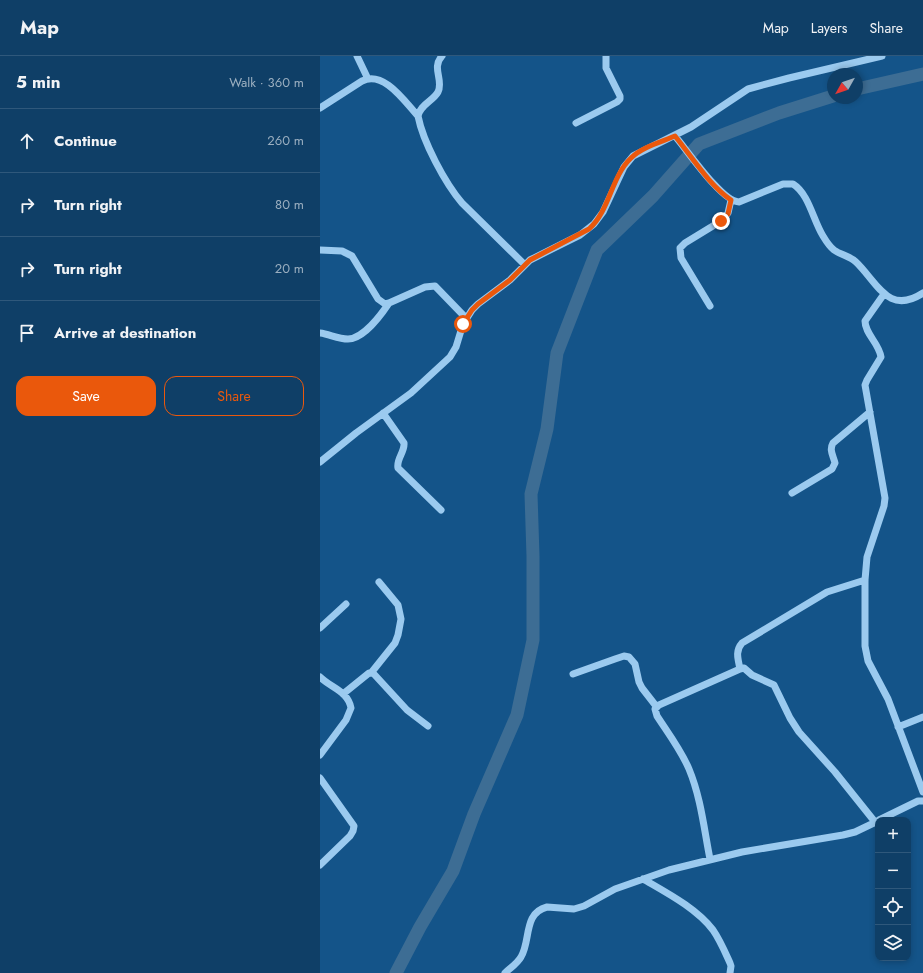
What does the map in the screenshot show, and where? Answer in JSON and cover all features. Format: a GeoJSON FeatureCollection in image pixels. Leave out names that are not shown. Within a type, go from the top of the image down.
{"type":"FeatureCollection","features":[{"type":"Feature","properties":{"kind":"street"},"geometry":{"type":"LineString","coordinates":[[357,56],[368,79]]}},
{"type":"Feature","properties":{"kind":"street"},"geometry":{"type":"LineString","coordinates":[[418,116],[422,108],[438,92],[439,86],[437,64],[442,56]]}},
{"type":"Feature","properties":{"kind":"street"},"geometry":{"type":"LineString","coordinates":[[576,123],[620,99],[620,96],[606,68],[606,56]]}},
{"type":"Feature","properties":{"kind":"street"},"geometry":{"type":"LineString","coordinates":[[320,462],[410,393],[450,357],[456,347],[460,330],[466,318],[478,304],[510,280],[535,257],[559,246],[589,229],[603,212],[627,162],[633,156],[700,122],[748,89],[882,56]]}},
{"type":"Feature","properties":{"kind":"street"},"geometry":{"type":"LineString","coordinates":[[320,108],[368,79],[381,81],[388,85],[418,116],[431,152],[454,193],[462,203],[525,265]]}},
{"type":"Feature","properties":{"kind":"street"},"geometry":{"type":"LineString","coordinates":[[675,136],[719,190],[734,202],[743,201],[783,184],[789,183],[796,186],[802,193],[818,227],[829,244],[834,250],[856,262],[884,294],[896,301],[916,298],[923,293]]}},
{"type":"Feature","properties":{"kind":"street"},"geometry":{"type":"LineString","coordinates":[[710,306],[681,258],[680,248],[685,243],[721,221],[728,214],[731,200]]}},
{"type":"Feature","properties":{"kind":"street"},"geometry":{"type":"LineString","coordinates":[[320,250],[342,251],[350,254],[355,259],[378,299],[385,304],[425,287],[435,286],[466,318]]}},
{"type":"Feature","properties":{"kind":"street"},"geometry":{"type":"LineString","coordinates":[[884,294],[865,320],[867,328],[879,348],[881,357],[866,380],[865,385],[885,498],[884,506],[867,557],[865,580],[865,646],[868,661],[886,694],[923,792]]}},
{"type":"Feature","properties":{"kind":"street"},"geometry":{"type":"LineString","coordinates":[[320,333],[346,339],[356,338],[375,322],[389,303]]}},
{"type":"Feature","properties":{"kind":"street"},"geometry":{"type":"LineString","coordinates":[[792,493],[832,469],[835,463],[830,447],[870,412]]}},
{"type":"Feature","properties":{"kind":"street"},"geometry":{"type":"LineString","coordinates":[[383,413],[404,442],[398,462],[398,468],[441,510]]}},
{"type":"Feature","properties":{"kind":"street"},"geometry":{"type":"LineString","coordinates":[[740,669],[737,656],[738,650],[742,644],[827,592],[865,580]]}},
{"type":"Feature","properties":{"kind":"street"},"geometry":{"type":"LineString","coordinates":[[343,694],[371,673],[395,643],[398,635],[401,619],[398,605],[379,582]]}},
{"type":"Feature","properties":{"kind":"street"},"geometry":{"type":"LineString","coordinates":[[320,628],[346,604]]}},
{"type":"Feature","properties":{"kind":"street"},"geometry":{"type":"LineString","coordinates":[[573,674],[624,656],[629,657],[635,664],[642,688],[656,706],[655,712],[657,716],[682,756],[690,773],[698,798],[710,859]]}},
{"type":"Feature","properties":{"kind":"street"},"geometry":{"type":"LineString","coordinates":[[656,706],[744,668],[752,675],[774,685],[790,718],[799,732],[875,819]]}},
{"type":"Feature","properties":{"kind":"street"},"geometry":{"type":"LineString","coordinates":[[371,673],[376,675],[407,710],[428,726]]}},
{"type":"Feature","properties":{"kind":"street"},"geometry":{"type":"LineString","coordinates":[[320,677],[347,697],[350,705],[349,715],[320,755]]}},
{"type":"Feature","properties":{"kind":"street"},"geometry":{"type":"LineString","coordinates":[[898,727],[923,717]]}},
{"type":"Feature","properties":{"kind":"street"},"geometry":{"type":"LineString","coordinates":[[320,778],[354,826],[350,836],[320,865]]}},
{"type":"Feature","properties":{"kind":"street"},"geometry":{"type":"LineString","coordinates":[[885,817],[918,801],[923,801]]}},
{"type":"Feature","properties":{"kind":"street"},"geometry":{"type":"LineString","coordinates":[[505,973],[521,958],[532,918],[538,910],[547,907],[574,909],[584,906],[614,890],[669,870],[742,852],[843,835],[855,832],[875,822]]}},
{"type":"Feature","properties":{"kind":"street"},"geometry":{"type":"LineString","coordinates":[[643,879],[688,908],[708,925],[717,936],[730,963],[730,973]]}},
{"type":"Feature","properties":{"kind":"waterway"},"geometry":{"type":"LineString","coordinates":[[863,88],[923,74]]}},
{"type":"Feature","properties":{"kind":"waterway"},"geometry":{"type":"LineString","coordinates":[[396,973],[420,927],[453,871],[474,814],[517,715],[533,640],[531,494],[547,429],[557,353],[597,250],[653,196],[699,144],[779,113],[827,98]]}},
{"type":"Feature","properties":{"kind":"route"},"geometry":{"type":"LineString","coordinates":[[463,324],[478,304],[510,280],[530,260],[586,232],[603,212],[624,167],[633,156],[675,136],[724,196],[731,200],[728,214],[721,221]]}}]}
